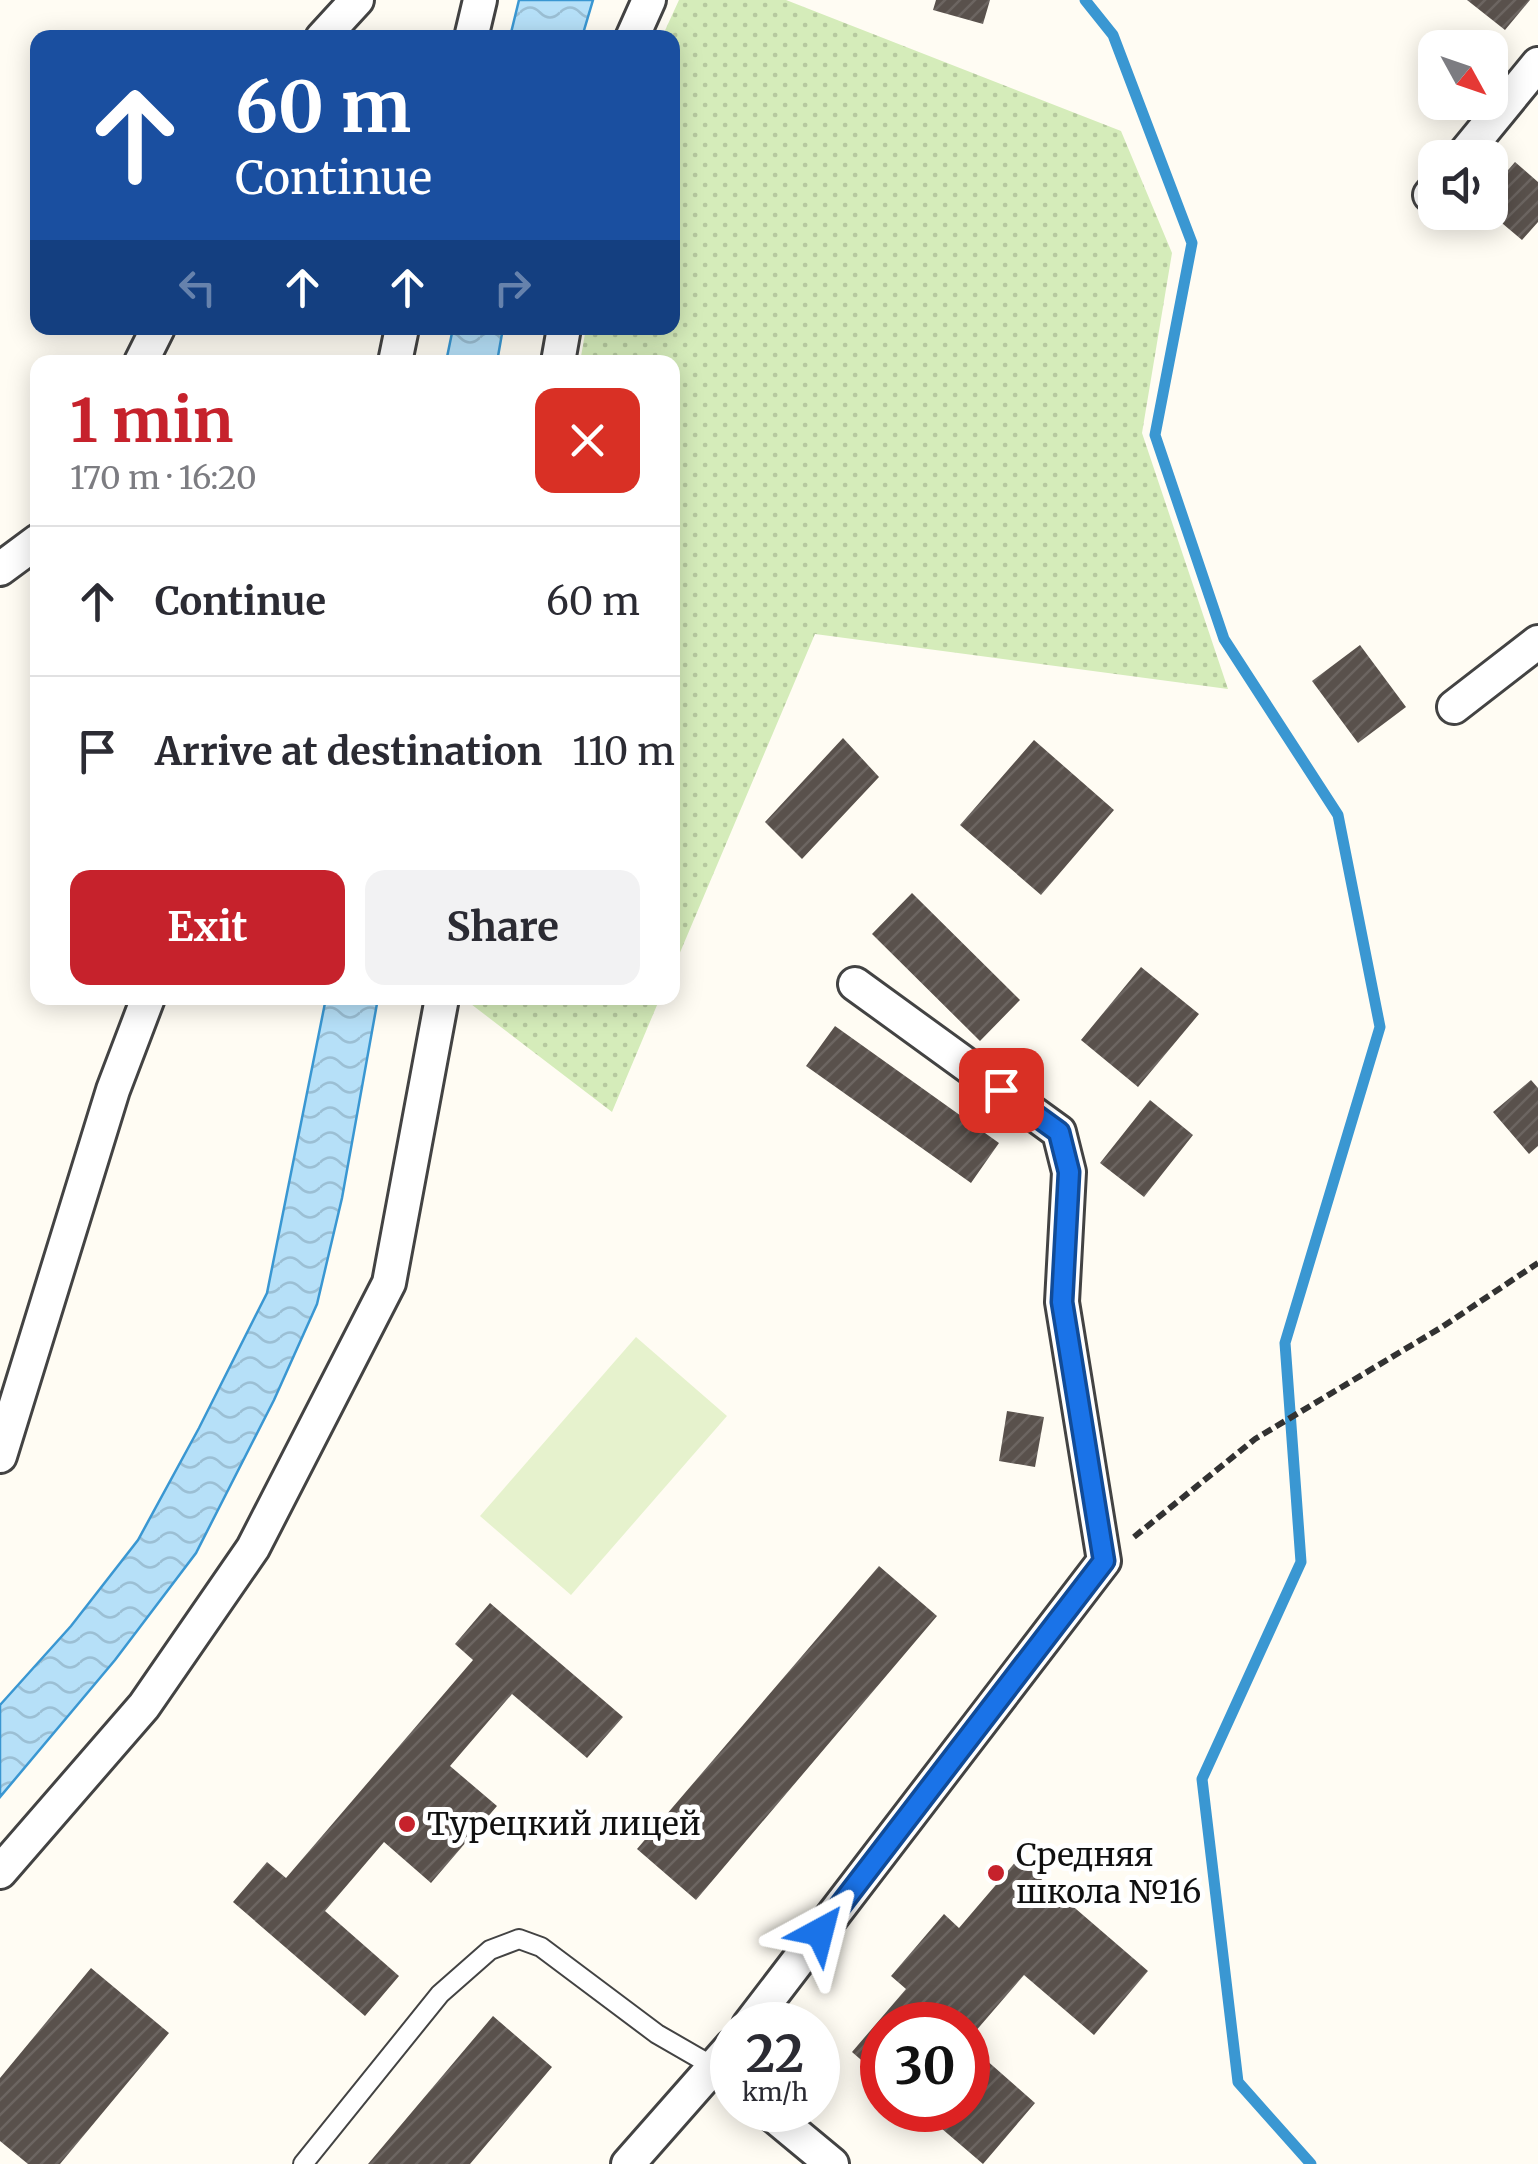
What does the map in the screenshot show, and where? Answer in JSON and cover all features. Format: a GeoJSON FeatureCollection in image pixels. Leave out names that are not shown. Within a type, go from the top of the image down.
{"type":"FeatureCollection","features":[{"type":"Feature","properties":{"kind":"street"},"geometry":{"type":"LineString","coordinates":[[329,30],[357,0]]}},
{"type":"Feature","properties":{"kind":"street"},"geometry":{"type":"LineString","coordinates":[[473,30],[480,0]]}},
{"type":"Feature","properties":{"kind":"street"},"geometry":{"type":"LineString","coordinates":[[636,30],[649,0]]}},
{"type":"Feature","properties":{"kind":"street"},"geometry":{"type":"LineString","coordinates":[[1476,140],[1538,64]]}},
{"type":"Feature","properties":{"kind":"street"},"geometry":{"type":"LineString","coordinates":[[0,569],[30,548]]}},
{"type":"Feature","properties":{"kind":"street"},"geometry":{"type":"LineString","coordinates":[[1454,707],[1538,642]]}},
{"type":"Feature","properties":{"kind":"street"},"geometry":{"type":"LineString","coordinates":[[767,2002],[1104,1561],[1062,1302],[1069,1172],[1059,1132],[855,984]]}},
{"type":"Feature","properties":{"kind":"street"},"geometry":{"type":"LineString","coordinates":[[0,1456],[113,1090],[145,1005]]}},
{"type":"Feature","properties":{"kind":"street"},"geometry":{"type":"LineString","coordinates":[[0,1872],[144,1706],[252,1548],[389,1284],[441,1005]]}},
{"type":"Feature","properties":{"kind":"street"},"geometry":{"type":"LineString","coordinates":[[628,2164],[710,2082]]}},
{"type":"Feature","properties":{"kind":"street"},"geometry":{"type":"LineString","coordinates":[[793,2132],[832,2164]]}},
{"type":"Feature","properties":{"kind":"lane"},"geometry":{"type":"LineString","coordinates":[[303,2164],[440,1994],[490,1950],[519,1940],[541,1947],[656,2034],[710,2058]]}},
{"type":"Feature","properties":{"kind":"path"},"geometry":{"type":"LineString","coordinates":[[1104,1561],[1255,1439],[1538,1264]]}},
{"type":"Feature","properties":{"kind":"green space"},"geometry":{"type":"Polygon","coordinates":[[[679,0],[786,0],[1121,131],[1172,253],[1142,433],[1228,689],[815,634],[680,952],[680,355],[581,355],[585,335],[680,335],[680,30],[665,30],[679,0]]]}},
{"type":"Feature","properties":{"kind":"green space"},"geometry":{"type":"Polygon","coordinates":[[[472,1005],[657,1005],[612,1112],[472,1005]]]}},
{"type":"Feature","properties":{"kind":"green space"},"geometry":{"type":"Polygon","coordinates":[[[636,1337],[727,1416],[571,1595],[480,1516],[636,1337]]]}},
{"type":"Feature","properties":{"kind":"water"},"geometry":{"type":"Polygon","coordinates":[[[519,0],[593,0],[584,30],[512,30],[519,0]]]}},
{"type":"Feature","properties":{"kind":"water"},"geometry":{"type":"Polygon","coordinates":[[[452,335],[502,335],[498,355],[447,355],[452,335]]]}},
{"type":"Feature","properties":{"kind":"water"},"geometry":{"type":"Polygon","coordinates":[[[325,1005],[377,1005],[342,1198],[317,1304],[274,1400],[196,1553],[115,1660],[0,1797],[0,1705],[71,1626],[138,1540],[267,1293],[325,1005]]]}},
{"type":"Feature","properties":{"kind":"building"},"geometry":{"type":"Polygon","coordinates":[[[936,0],[990,0],[983,24],[933,10],[936,0]]]}},
{"type":"Feature","properties":{"kind":"building"},"geometry":{"type":"Polygon","coordinates":[[[1467,0],[1530,0],[1505,30],[1467,0]]]}},
{"type":"Feature","properties":{"kind":"building"},"geometry":{"type":"Polygon","coordinates":[[[1515,162],[1538,182],[1538,222],[1522,240],[1508,228],[1508,170],[1515,162]]]}},
{"type":"Feature","properties":{"kind":"building"},"geometry":{"type":"Polygon","coordinates":[[[1360,645],[1406,707],[1358,743],[1312,681],[1360,645]]]}},
{"type":"Feature","properties":{"kind":"building"},"geometry":{"type":"Polygon","coordinates":[[[843,738],[879,777],[802,859],[765,822],[843,738]]]}},
{"type":"Feature","properties":{"kind":"building"},"geometry":{"type":"Polygon","coordinates":[[[1034,740],[1114,810],[1041,895],[960,825],[1034,740]]]}},
{"type":"Feature","properties":{"kind":"building"},"geometry":{"type":"Polygon","coordinates":[[[912,893],[1020,1000],[980,1041],[872,934],[912,893]]]}},
{"type":"Feature","properties":{"kind":"building"},"geometry":{"type":"Polygon","coordinates":[[[1141,967],[1199,1014],[1138,1087],[1081,1040],[1141,967]]]}},
{"type":"Feature","properties":{"kind":"building"},"geometry":{"type":"Polygon","coordinates":[[[835,1026],[999,1143],[971,1183],[806,1066],[835,1026]]]}},
{"type":"Feature","properties":{"kind":"building"},"geometry":{"type":"Polygon","coordinates":[[[1531,1080],[1538,1088],[1538,1146],[1529,1154],[1493,1112],[1531,1080]]]}},
{"type":"Feature","properties":{"kind":"building"},"geometry":{"type":"Polygon","coordinates":[[[1150,1100],[1193,1135],[1144,1197],[1100,1163],[1150,1100]]]}},
{"type":"Feature","properties":{"kind":"building"},"geometry":{"type":"Polygon","coordinates":[[[1007,1411],[1044,1417],[1035,1467],[999,1461],[1007,1411]]]}},
{"type":"Feature","properties":{"kind":"building"},"geometry":{"type":"Polygon","coordinates":[[[879,1566],[937,1616],[696,1900],[637,1849],[879,1566]]]}},
{"type":"Feature","properties":{"kind":"building","name":"Турецкий лицей"},"geometry":{"type":"Polygon","coordinates":[[[490,1603],[623,1717],[587,1758],[512,1694],[450,1766],[497,1806],[431,1883],[384,1842],[325,1911],[399,1976],[365,2016],[233,1902],[267,1862],[286,1878],[473,1660],[455,1644],[490,1603]]]}},
{"type":"Feature","properties":{"kind":"building"},"geometry":{"type":"Polygon","coordinates":[[[1018,1859],[1148,1971],[1094,2035],[1024,1975],[990,2014],[990,2002],[895,2002],[906,1989],[891,1976],[944,1914],[959,1928],[1018,1859]]]}},
{"type":"Feature","properties":{"kind":"building"},"geometry":{"type":"Polygon","coordinates":[[[91,1968],[169,2033],[60,2164],[28,2164],[0,2141],[0,2078],[91,1968]]]}},
{"type":"Feature","properties":{"kind":"building"},"geometry":{"type":"Polygon","coordinates":[[[493,2016],[552,2067],[470,2164],[368,2164],[493,2016]]]}},
{"type":"Feature","properties":{"kind":"building"},"geometry":{"type":"Polygon","coordinates":[[[860,2043],[860,2059],[852,2052],[860,2043]]]}},
{"type":"Feature","properties":{"kind":"building"},"geometry":{"type":"Polygon","coordinates":[[[990,2063],[1035,2103],[983,2164],[946,2132],[990,2132],[990,2063]]]}},
{"type":"Feature","properties":{"kind":"waterway"},"geometry":{"type":"LineString","coordinates":[[1085,0],[1113,35],[1192,243],[1155,435],[1224,639],[1338,815],[1380,1027],[1285,1343],[1301,1562],[1202,1779],[1238,2082],[1311,2164]]}},
{"type":"Feature","properties":{"kind":"place","name":"Турецкий лицей"},"geometry":{"type":"Point","coordinates":[407,1824]}},
{"type":"Feature","properties":{"kind":"place","name":"Средняя школа №16"},"geometry":{"type":"Point","coordinates":[996,1873]}},
{"type":"Feature","properties":{"kind":"route"},"geometry":{"type":"LineString","coordinates":[[820,1932],[1104,1561],[1062,1302],[1069,1172],[1059,1132],[1001,1090]]}}]}
